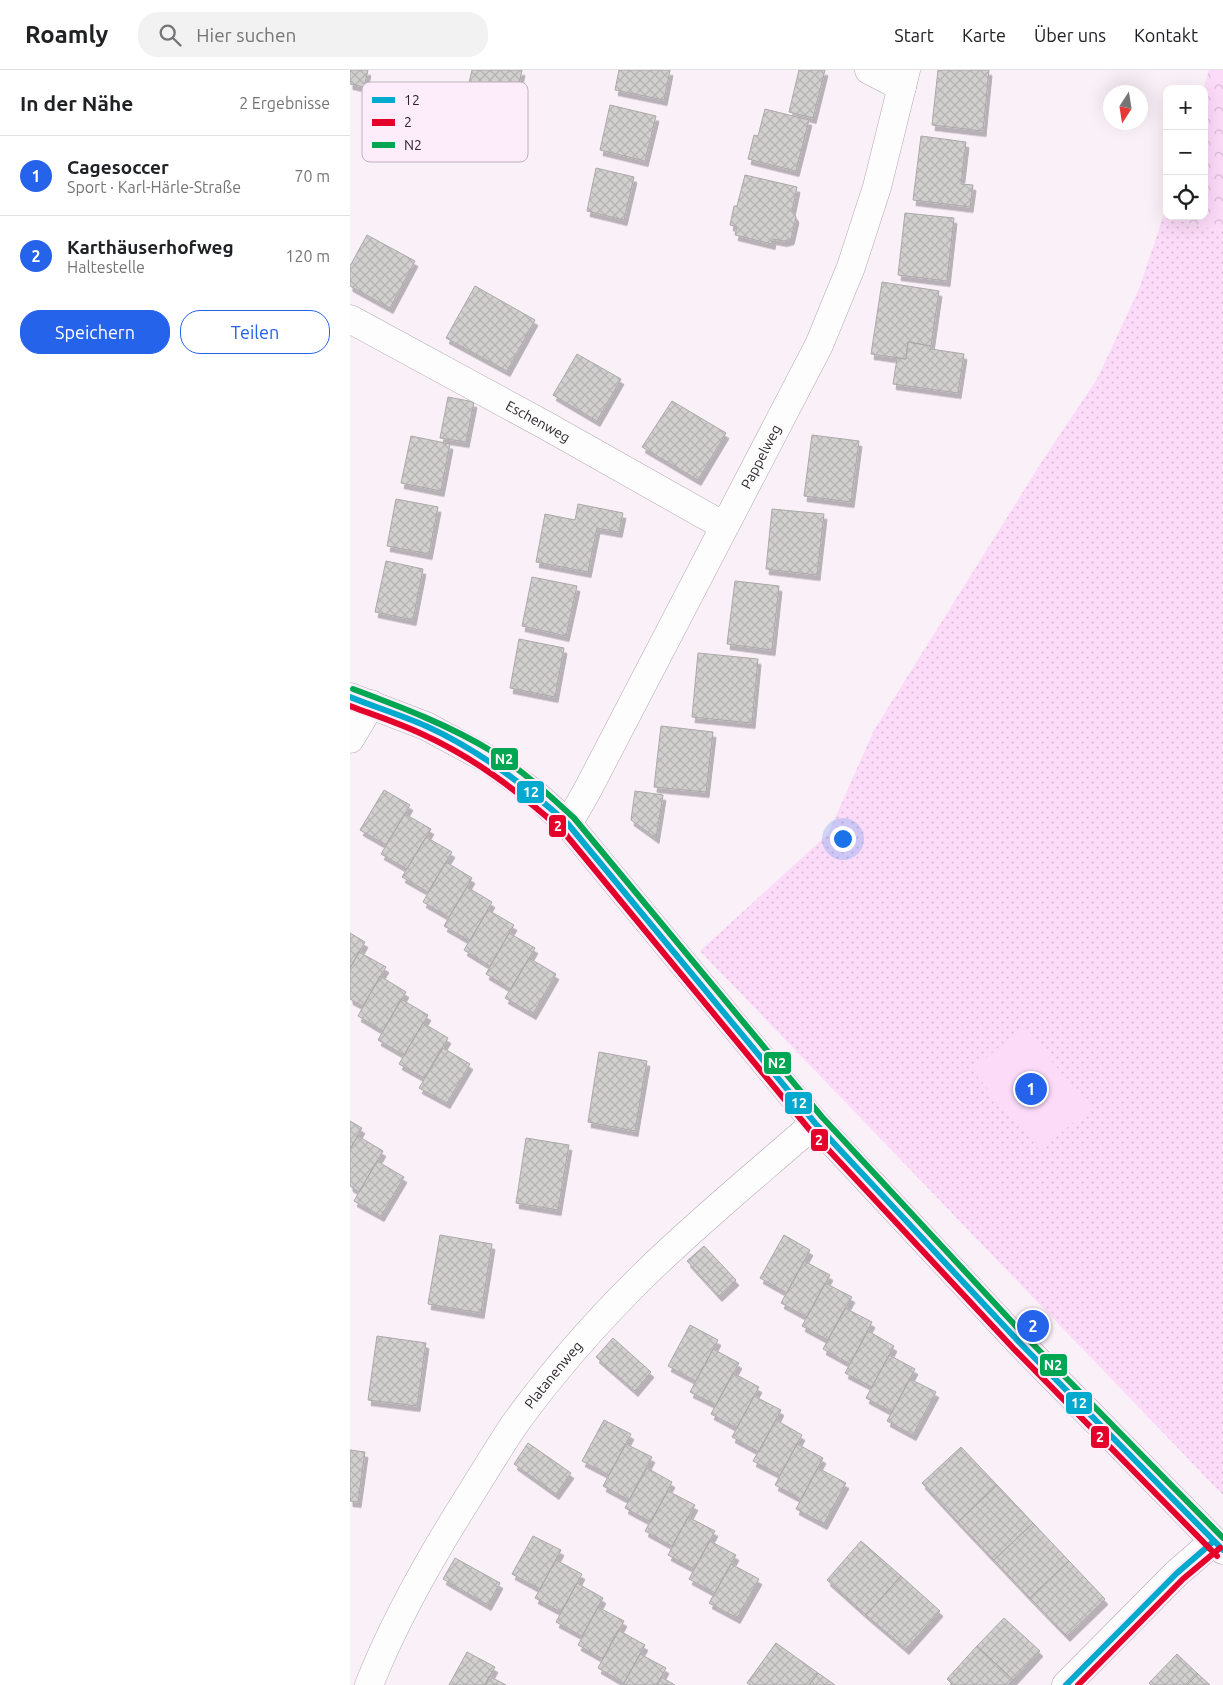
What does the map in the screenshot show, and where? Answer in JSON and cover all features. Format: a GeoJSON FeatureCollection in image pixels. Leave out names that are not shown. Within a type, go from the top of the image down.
{"type":"FeatureCollection","features":[{"type":"Feature","properties":{"kind":"street"},"geometry":{"type":"LineString","coordinates":[[869,70],[904,78]]}},
{"type":"Feature","properties":{"kind":"street","name":"Pappelweg"},"geometry":{"type":"LineString","coordinates":[[568,824],[587,791],[819,345],[851,267],[877,187],[904,78]]}},
{"type":"Feature","properties":{"kind":"street","name":"Eschenweg"},"geometry":{"type":"LineString","coordinates":[[350,319],[545,425],[724,526]]}},
{"type":"Feature","properties":{"kind":"street"},"geometry":{"type":"LineString","coordinates":[[350,739],[361,700],[426,726],[488,760],[535,794],[568,824],[815,1123],[1019,1342],[1218,1546],[1178,1572],[1066,1685]]}},
{"type":"Feature","properties":{"kind":"street","name":"Platanenweg"},"geometry":{"type":"LineString","coordinates":[[368,1685],[404,1607],[440,1541],[514,1426],[557,1370],[645,1274],[696,1226],[815,1123]]}},
{"type":"Feature","properties":{"kind":"green space"},"geometry":{"type":"Polygon","coordinates":[[[1209,70],[1223,70],[1223,231],[1176,220],[1208,220],[1208,85],[1204,85],[1209,70]]]}},
{"type":"Feature","properties":{"kind":"green space"},"geometry":{"type":"Polygon","coordinates":[[[1163,217],[1163,220],[1176,220],[1223,231],[1223,1495],[700,951],[828,834],[874,730],[1041,463],[1097,379],[1139,289],[1163,217]]]}},
{"type":"Feature","properties":{"kind":"green space"},"geometry":{"type":"Polygon","coordinates":[[[1023,1027],[1091,1108],[1040,1150],[972,1070],[1023,1027]]]}},
{"type":"Feature","properties":{"kind":"building"},"geometry":{"type":"Polygon","coordinates":[[[350,70],[368,70],[365,82],[362,82],[362,87],[350,84],[350,70]]]}},
{"type":"Feature","properties":{"kind":"building"},"geometry":{"type":"Polygon","coordinates":[[[472,70],[522,70],[520,82],[469,82],[472,70]]]}},
{"type":"Feature","properties":{"kind":"building"},"geometry":{"type":"Polygon","coordinates":[[[619,70],[670,70],[664,100],[615,90],[619,70]]]}},
{"type":"Feature","properties":{"kind":"building"},"geometry":{"type":"Polygon","coordinates":[[[799,70],[825,70],[813,118],[789,112],[799,70]]]}},
{"type":"Feature","properties":{"kind":"building"},"geometry":{"type":"Polygon","coordinates":[[[938,70],[989,70],[983,131],[932,125],[938,70]]]}},
{"type":"Feature","properties":{"kind":"building"},"geometry":{"type":"Polygon","coordinates":[[[610,105],[656,116],[645,161],[600,150],[610,105]]]}},
{"type":"Feature","properties":{"kind":"building"},"geometry":{"type":"Polygon","coordinates":[[[765,109],[809,120],[796,171],[748,159],[754,135],[758,136],[765,109]]]}},
{"type":"Feature","properties":{"kind":"building"},"geometry":{"type":"Polygon","coordinates":[[[921,136],[966,142],[961,184],[973,185],[970,207],[913,200],[921,136]]]}},
{"type":"Feature","properties":{"kind":"building"},"geometry":{"type":"Polygon","coordinates":[[[596,168],[634,177],[624,220],[587,211],[596,168]]]}},
{"type":"Feature","properties":{"kind":"building"},"geometry":{"type":"Polygon","coordinates":[[[745,175],[797,187],[792,211],[796,217],[791,239],[784,241],[773,239],[772,244],[735,235],[737,227],[730,225],[734,206],[737,206],[745,175]]]}},
{"type":"Feature","properties":{"kind":"building"},"geometry":{"type":"Polygon","coordinates":[[[905,213],[954,218],[947,281],[898,275],[905,213]]]}},
{"type":"Feature","properties":{"kind":"building"},"geometry":{"type":"Polygon","coordinates":[[[367,235],[415,261],[390,308],[350,286],[350,266],[367,235]]]}},
{"type":"Feature","properties":{"kind":"building"},"geometry":{"type":"Polygon","coordinates":[[[882,282],[939,291],[931,346],[908,342],[906,359],[871,354],[882,282]]]}},
{"type":"Feature","properties":{"kind":"building"},"geometry":{"type":"Polygon","coordinates":[[[475,286],[535,320],[507,371],[446,338],[475,286]]]}},
{"type":"Feature","properties":{"kind":"building"},"geometry":{"type":"Polygon","coordinates":[[[908,342],[931,346],[931,349],[964,354],[958,393],[893,384],[897,358],[906,359],[908,342]]]}},
{"type":"Feature","properties":{"kind":"building"},"geometry":{"type":"Polygon","coordinates":[[[577,354],[621,379],[597,421],[553,395],[577,354]]]}},
{"type":"Feature","properties":{"kind":"building"},"geometry":{"type":"Polygon","coordinates":[[[448,397],[474,402],[466,442],[440,438],[448,397]]]}},
{"type":"Feature","properties":{"kind":"building"},"geometry":{"type":"Polygon","coordinates":[[[672,401],[726,433],[698,480],[642,447],[672,401]]]}},
{"type":"Feature","properties":{"kind":"building"},"geometry":{"type":"Polygon","coordinates":[[[812,435],[859,441],[851,502],[804,496],[812,435]]]}},
{"type":"Feature","properties":{"kind":"building"},"geometry":{"type":"Polygon","coordinates":[[[411,436],[450,444],[441,491],[401,483],[411,436]]]}},
{"type":"Feature","properties":{"kind":"building"},"geometry":{"type":"Polygon","coordinates":[[[396,499],[438,507],[429,554],[387,546],[396,499]]]}},
{"type":"Feature","properties":{"kind":"building"},"geometry":{"type":"Polygon","coordinates":[[[578,504],[623,513],[619,532],[597,528],[588,572],[536,562],[545,514],[575,520],[578,504]]]}},
{"type":"Feature","properties":{"kind":"building"},"geometry":{"type":"Polygon","coordinates":[[[772,509],[824,514],[817,575],[766,569],[772,509]]]}},
{"type":"Feature","properties":{"kind":"building"},"geometry":{"type":"Polygon","coordinates":[[[386,561],[423,569],[413,620],[375,612],[386,561]]]}},
{"type":"Feature","properties":{"kind":"building"},"geometry":{"type":"Polygon","coordinates":[[[532,577],[577,586],[566,636],[522,626],[532,577]]]}},
{"type":"Feature","properties":{"kind":"building"},"geometry":{"type":"Polygon","coordinates":[[[735,581],[779,586],[772,650],[727,644],[735,581]]]}},
{"type":"Feature","properties":{"kind":"building"},"geometry":{"type":"Polygon","coordinates":[[[519,639],[564,648],[555,697],[510,688],[519,639]]]}},
{"type":"Feature","properties":{"kind":"building"},"geometry":{"type":"Polygon","coordinates":[[[698,653],[758,659],[752,723],[692,717],[698,653]]]}},
{"type":"Feature","properties":{"kind":"building"},"geometry":{"type":"Polygon","coordinates":[[[661,726],[713,732],[706,792],[654,787],[661,726]]]}},
{"type":"Feature","properties":{"kind":"building"},"geometry":{"type":"Polygon","coordinates":[[[384,790],[410,805],[386,845],[360,830],[384,790]]]}},
{"type":"Feature","properties":{"kind":"building"},"geometry":{"type":"Polygon","coordinates":[[[635,791],[663,795],[656,838],[631,820],[635,791]]]}},
{"type":"Feature","properties":{"kind":"building"},"geometry":{"type":"Polygon","coordinates":[[[405,814],[431,829],[407,869],[381,854],[405,814]]]}},
{"type":"Feature","properties":{"kind":"building"},"geometry":{"type":"Polygon","coordinates":[[[426,837],[452,852],[428,892],[402,877],[426,837]]]}},
{"type":"Feature","properties":{"kind":"building"},"geometry":{"type":"Polygon","coordinates":[[[446,862],[472,878],[449,917],[423,902],[446,862]]]}},
{"type":"Feature","properties":{"kind":"building"},"geometry":{"type":"Polygon","coordinates":[[[467,887],[492,902],[470,941],[444,926],[467,887]]]}},
{"type":"Feature","properties":{"kind":"building"},"geometry":{"type":"Polygon","coordinates":[[[488,910],[514,925],[490,966],[464,950],[488,910]]]}},
{"type":"Feature","properties":{"kind":"building"},"geometry":{"type":"Polygon","coordinates":[[[350,933],[365,942],[350,968],[350,933]]]}},
{"type":"Feature","properties":{"kind":"building"},"geometry":{"type":"Polygon","coordinates":[[[509,933],[535,948],[511,989],[486,974],[509,933]]]}},
{"type":"Feature","properties":{"kind":"building"},"geometry":{"type":"Polygon","coordinates":[[[359,952],[386,967],[363,1006],[350,999],[350,968],[359,952]]]}},
{"type":"Feature","properties":{"kind":"building"},"geometry":{"type":"Polygon","coordinates":[[[529,958],[556,974],[533,1014],[505,998],[529,958]]]}},
{"type":"Feature","properties":{"kind":"building"},"geometry":{"type":"Polygon","coordinates":[[[380,976],[406,992],[383,1031],[358,1016],[380,976]]]}},
{"type":"Feature","properties":{"kind":"building"},"geometry":{"type":"Polygon","coordinates":[[[401,999],[428,1015],[404,1055],[378,1040],[401,999]]]}},
{"type":"Feature","properties":{"kind":"building"},"geometry":{"type":"Polygon","coordinates":[[[423,1023],[448,1038],[424,1078],[399,1064],[423,1023]]]}},
{"type":"Feature","properties":{"kind":"building"},"geometry":{"type":"Polygon","coordinates":[[[443,1048],[470,1064],[447,1103],[419,1088],[443,1048]]]}},
{"type":"Feature","properties":{"kind":"building"},"geometry":{"type":"Polygon","coordinates":[[[599,1052],[647,1061],[635,1131],[588,1122],[599,1052]]]}},
{"type":"Feature","properties":{"kind":"building"},"geometry":{"type":"Polygon","coordinates":[[[350,1121],[362,1128],[350,1149],[350,1121]]]}},
{"type":"Feature","properties":{"kind":"building"},"geometry":{"type":"Polygon","coordinates":[[[358,1136],[383,1151],[359,1192],[350,1186],[350,1149],[358,1136]]]}},
{"type":"Feature","properties":{"kind":"building"},"geometry":{"type":"Polygon","coordinates":[[[526,1138],[569,1145],[558,1210],[516,1203],[526,1138]]]}},
{"type":"Feature","properties":{"kind":"building"},"geometry":{"type":"Polygon","coordinates":[[[377,1161],[404,1177],[381,1216],[354,1201],[377,1161]]]}},
{"type":"Feature","properties":{"kind":"building"},"geometry":{"type":"Polygon","coordinates":[[[440,1235],[492,1244],[481,1313],[428,1304],[440,1235]]]}},
{"type":"Feature","properties":{"kind":"building"},"geometry":{"type":"Polygon","coordinates":[[[784,1235],[810,1250],[787,1293],[760,1278],[784,1235]]]}},
{"type":"Feature","properties":{"kind":"building"},"geometry":{"type":"Polygon","coordinates":[[[704,1246],[736,1280],[719,1296],[687,1261],[704,1246]]]}},
{"type":"Feature","properties":{"kind":"building"},"geometry":{"type":"Polygon","coordinates":[[[804,1261],[830,1275],[807,1317],[781,1303],[804,1261]]]}},
{"type":"Feature","properties":{"kind":"building"},"geometry":{"type":"Polygon","coordinates":[[[825,1283],[852,1297],[828,1340],[802,1326],[825,1283]]]}},
{"type":"Feature","properties":{"kind":"building"},"geometry":{"type":"Polygon","coordinates":[[[845,1308],[872,1322],[850,1364],[823,1349],[845,1308]]]}},
{"type":"Feature","properties":{"kind":"building"},"geometry":{"type":"Polygon","coordinates":[[[690,1325],[718,1340],[696,1381],[668,1366],[690,1325]]]}},
{"type":"Feature","properties":{"kind":"building"},"geometry":{"type":"Polygon","coordinates":[[[868,1331],[894,1346],[872,1387],[845,1373],[868,1331]]]}},
{"type":"Feature","properties":{"kind":"building"},"geometry":{"type":"Polygon","coordinates":[[[377,1336],[426,1343],[417,1406],[368,1400],[377,1336]]]}},
{"type":"Feature","properties":{"kind":"building"},"geometry":{"type":"Polygon","coordinates":[[[613,1338],[651,1372],[635,1391],[596,1357],[613,1338]]]}},
{"type":"Feature","properties":{"kind":"building"},"geometry":{"type":"Polygon","coordinates":[[[713,1349],[739,1363],[716,1405],[690,1392],[713,1349]]]}},
{"type":"Feature","properties":{"kind":"building"},"geometry":{"type":"Polygon","coordinates":[[[889,1355],[915,1369],[892,1412],[866,1398],[889,1355]]]}},
{"type":"Feature","properties":{"kind":"building"},"geometry":{"type":"Polygon","coordinates":[[[733,1373],[759,1387],[737,1428],[711,1414],[733,1373]]]}},
{"type":"Feature","properties":{"kind":"building"},"geometry":{"type":"Polygon","coordinates":[[[910,1379],[936,1392],[913,1435],[887,1421],[910,1379]]]}},
{"type":"Feature","properties":{"kind":"building"},"geometry":{"type":"Polygon","coordinates":[[[754,1396],[781,1410],[759,1452],[732,1437],[754,1396]]]}},
{"type":"Feature","properties":{"kind":"building"},"geometry":{"type":"Polygon","coordinates":[[[604,1420],[631,1434],[609,1475],[582,1461],[604,1420]]]}},
{"type":"Feature","properties":{"kind":"building"},"geometry":{"type":"Polygon","coordinates":[[[776,1420],[802,1435],[780,1475],[753,1461],[776,1420]]]}},
{"type":"Feature","properties":{"kind":"building"},"geometry":{"type":"Polygon","coordinates":[[[528,1443],[571,1473],[556,1494],[514,1464],[528,1443]]]}},
{"type":"Feature","properties":{"kind":"building"},"geometry":{"type":"Polygon","coordinates":[[[626,1444],[652,1457],[629,1500],[603,1486],[626,1444]]]}},
{"type":"Feature","properties":{"kind":"building"},"geometry":{"type":"Polygon","coordinates":[[[797,1444],[823,1458],[801,1499],[775,1485],[797,1444]]]}},
{"type":"Feature","properties":{"kind":"building"},"geometry":{"type":"Polygon","coordinates":[[[961,1447],[997,1485],[958,1522],[922,1483],[961,1447]]]}},
{"type":"Feature","properties":{"kind":"building"},"geometry":{"type":"Polygon","coordinates":[[[350,1450],[365,1452],[358,1502],[350,1501],[350,1450]]]}},
{"type":"Feature","properties":{"kind":"building"},"geometry":{"type":"Polygon","coordinates":[[[647,1468],[672,1482],[651,1522],[625,1508],[647,1468]]]}},
{"type":"Feature","properties":{"kind":"building"},"geometry":{"type":"Polygon","coordinates":[[[818,1468],[846,1483],[824,1524],[796,1509],[818,1468]]]}},
{"type":"Feature","properties":{"kind":"building"},"geometry":{"type":"Polygon","coordinates":[[[997,1485],[1033,1523],[994,1560],[958,1522],[997,1485]]]}},
{"type":"Feature","properties":{"kind":"building"},"geometry":{"type":"Polygon","coordinates":[[[668,1491],[695,1505],[672,1546],[645,1531],[668,1491]]]}},
{"type":"Feature","properties":{"kind":"building"},"geometry":{"type":"Polygon","coordinates":[[[688,1517],[715,1531],[694,1569],[668,1555],[688,1517]]]}},
{"type":"Feature","properties":{"kind":"building"},"geometry":{"type":"Polygon","coordinates":[[[1033,1523],[1069,1561],[1030,1598],[994,1560],[1033,1523]]]}},
{"type":"Feature","properties":{"kind":"building"},"geometry":{"type":"Polygon","coordinates":[[[533,1536],[561,1550],[540,1589],[512,1574],[533,1536]]]}},
{"type":"Feature","properties":{"kind":"building"},"geometry":{"type":"Polygon","coordinates":[[[710,1541],[736,1555],[715,1593],[689,1579],[710,1541]]]}},
{"type":"Feature","properties":{"kind":"building"},"geometry":{"type":"Polygon","coordinates":[[[861,1541],[901,1576],[866,1615],[827,1580],[861,1541]]]}},
{"type":"Feature","properties":{"kind":"building"},"geometry":{"type":"Polygon","coordinates":[[[455,1558],[500,1583],[488,1605],[443,1579],[455,1558]]]}},
{"type":"Feature","properties":{"kind":"building"},"geometry":{"type":"Polygon","coordinates":[[[556,1560],[582,1574],[561,1612],[535,1598],[556,1560]]]}},
{"type":"Feature","properties":{"kind":"building"},"geometry":{"type":"Polygon","coordinates":[[[1069,1561],[1105,1599],[1067,1636],[1030,1598],[1069,1561]]]}},
{"type":"Feature","properties":{"kind":"building"},"geometry":{"type":"Polygon","coordinates":[[[731,1564],[759,1579],[737,1618],[709,1603],[731,1564]]]}},
{"type":"Feature","properties":{"kind":"building"},"geometry":{"type":"Polygon","coordinates":[[[901,1576],[940,1611],[906,1649],[866,1615],[901,1576]]]}},
{"type":"Feature","properties":{"kind":"building"},"geometry":{"type":"Polygon","coordinates":[[[577,1583],[603,1598],[582,1636],[556,1622],[577,1583]]]}},
{"type":"Feature","properties":{"kind":"building"},"geometry":{"type":"Polygon","coordinates":[[[598,1607],[624,1621],[603,1659],[578,1645],[598,1607]]]}},
{"type":"Feature","properties":{"kind":"building"},"geometry":{"type":"Polygon","coordinates":[[[1004,1618],[1040,1651],[1013,1680],[977,1646],[1004,1618]]]}},
{"type":"Feature","properties":{"kind":"building"},"geometry":{"type":"Polygon","coordinates":[[[618,1630],[645,1645],[624,1683],[598,1668],[618,1630]]]}},
{"type":"Feature","properties":{"kind":"building"},"geometry":{"type":"Polygon","coordinates":[[[776,1643],[818,1673],[809,1685],[750,1685],[747,1683],[776,1643]]]}},
{"type":"Feature","properties":{"kind":"building"},"geometry":{"type":"Polygon","coordinates":[[[977,1646],[1013,1680],[1008,1685],[953,1685],[947,1679],[977,1646]]]}},
{"type":"Feature","properties":{"kind":"building"},"geometry":{"type":"Polygon","coordinates":[[[467,1652],[495,1667],[485,1685],[449,1685],[467,1652]]]}},
{"type":"Feature","properties":{"kind":"building"},"geometry":{"type":"Polygon","coordinates":[[[640,1654],[666,1668],[657,1685],[623,1685],[640,1654]]]}},
{"type":"Feature","properties":{"kind":"building"},"geometry":{"type":"Polygon","coordinates":[[[1177,1654],[1198,1674],[1187,1685],[1151,1685],[1149,1683],[1177,1654]]]}},
{"type":"Feature","properties":{"kind":"building"},"geometry":{"type":"Polygon","coordinates":[[[818,1673],[835,1685],[809,1685],[818,1673]]]}},
{"type":"Feature","properties":{"kind":"building"},"geometry":{"type":"Polygon","coordinates":[[[1198,1674],[1210,1685],[1187,1685],[1198,1674]]]}},
{"type":"Feature","properties":{"kind":"building"},"geometry":{"type":"Polygon","coordinates":[[[489,1676],[506,1685],[485,1685],[489,1676]]]}},
{"type":"Feature","properties":{"kind":"building"},"geometry":{"type":"Polygon","coordinates":[[[661,1677],[675,1685],[657,1685],[661,1677]]]}},
{"type":"Feature","properties":{"kind":"transit line","name":"N2"},"geometry":{"type":"LineString","coordinates":[[353,689],[442,725],[476,742],[525,774],[574,818],[822,1117],[1025,1336],[1223,1538]]}},
{"type":"Feature","properties":{"kind":"transit line","name":"12"},"geometry":{"type":"LineString","coordinates":[[350,697],[426,726],[483,757],[518,782],[568,824],[815,1123],[1019,1342],[1223,1550]]}},
{"type":"Feature","properties":{"kind":"transit line","name":"2"},"geometry":{"type":"LineString","coordinates":[[350,706],[413,730],[460,754],[513,789],[562,830],[809,1129],[1013,1348],[1217,1556]]}},
{"type":"Feature","properties":{"kind":"transit line","name":"12"},"geometry":{"type":"LineString","coordinates":[[1066,1685],[1177,1573],[1214,1541]]}},
{"type":"Feature","properties":{"kind":"transit line","name":"2"},"geometry":{"type":"LineString","coordinates":[[1078,1685],[1183,1579],[1220,1548]]}},
{"type":"Feature","properties":{"kind":"place","name":"Cagesoccer"},"geometry":{"type":"Point","coordinates":[1031,1089]}},
{"type":"Feature","properties":{"kind":"place","name":"Karthäuserhofweg"},"geometry":{"type":"Point","coordinates":[1033,1326]}}]}
